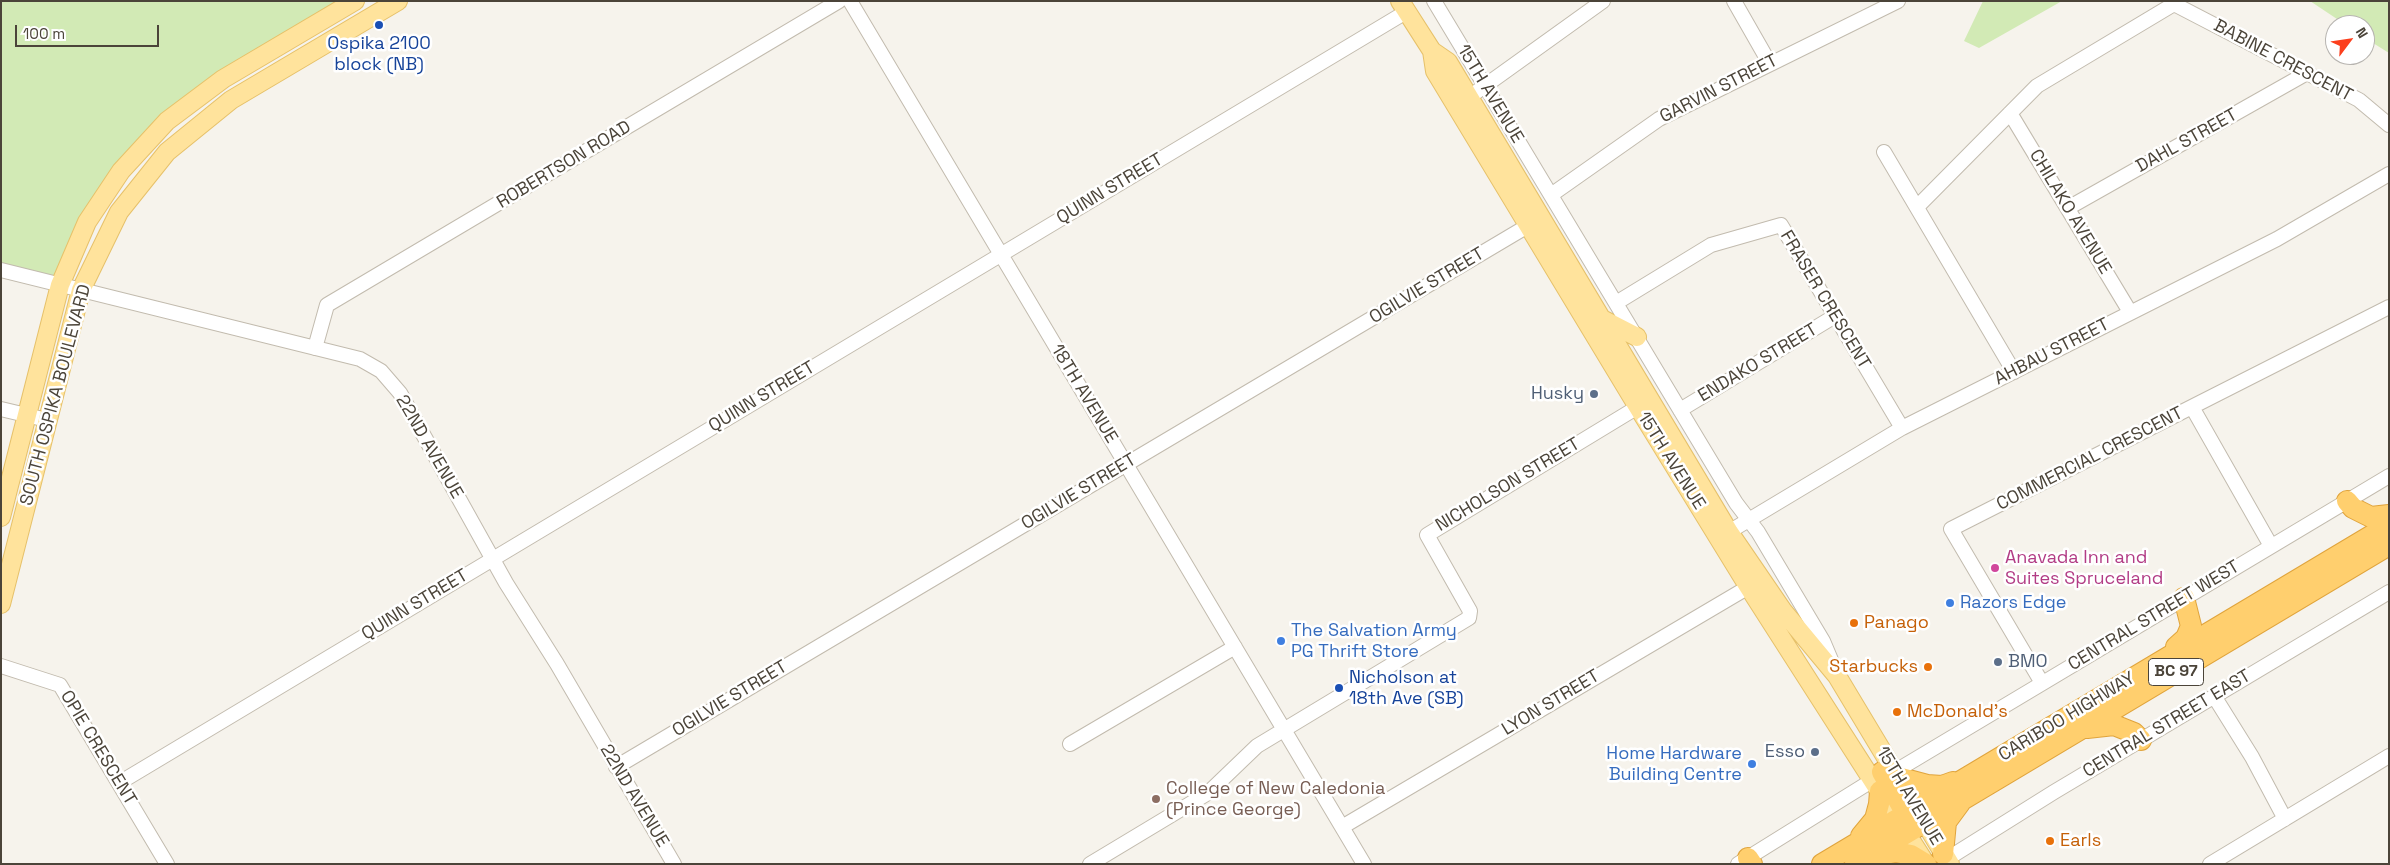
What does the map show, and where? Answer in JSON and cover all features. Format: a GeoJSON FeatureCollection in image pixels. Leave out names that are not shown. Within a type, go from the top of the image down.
{"type":"FeatureCollection","features":[{"type":"Feature","properties":{"kind":"highway"},"geometry":{"type":"LineString","coordinates":[[2347,501],[2353,508],[2371,517],[2389,515]]}},
{"type":"Feature","properties":{"kind":"highway","name":"CARIBOO HIGHWAY"},"geometry":{"type":"LineString","coordinates":[[1964,788],[2162,660],[2389,525]]}},
{"type":"Feature","properties":{"kind":"highway","name":"CARIBOO HIGHWAY"},"geometry":{"type":"LineString","coordinates":[[1822,864],[1855,857],[1910,819],[1964,788],[2080,729],[2389,545]]}},
{"type":"Feature","properties":{"kind":"highway"},"geometry":{"type":"LineString","coordinates":[[2162,660],[2186,638],[2189,632],[2191,626],[2184,598]]}},
{"type":"Feature","properties":{"kind":"highway"},"geometry":{"type":"LineString","coordinates":[[2080,729],[2114,725],[2134,733],[2141,740]]}},
{"type":"Feature","properties":{"kind":"highway"},"geometry":{"type":"LineString","coordinates":[[1885,778],[1935,786],[1964,788],[1946,822],[1947,859]]}},
{"type":"Feature","properties":{"kind":"highway"},"geometry":{"type":"LineString","coordinates":[[1885,778],[1910,819]]}},
{"type":"Feature","properties":{"kind":"highway"},"geometry":{"type":"LineString","coordinates":[[1855,857],[1875,819],[1885,778]]}},
{"type":"Feature","properties":{"kind":"highway"},"geometry":{"type":"LineString","coordinates":[[1855,857],[1896,852],[1911,855],[1926,864]]}},
{"type":"Feature","properties":{"kind":"main road","name":"SOUTH OSPIKA BOULEVARD"},"geometry":{"type":"LineString","coordinates":[[1,517],[60,285],[87,222],[122,171],[168,121],[223,79],[355,1]]}},
{"type":"Feature","properties":{"kind":"main road","name":"SOUTH OSPIKA BOULEVARD"},"geometry":{"type":"LineString","coordinates":[[1,604],[81,290],[119,212],[167,152],[231,100],[392,3]]}},
{"type":"Feature","properties":{"kind":"main road","name":"15TH AVENUE"},"geometry":{"type":"LineString","coordinates":[[1403,7],[1432,52],[1448,62],[1463,102],[1724,535],[1755,583],[1832,717],[1845,729],[1885,778]]}},
{"type":"Feature","properties":{"kind":"main road","name":"15TH AVENUE"},"geometry":{"type":"LineString","coordinates":[[1535,222],[1602,319],[1644,403]]}},
{"type":"Feature","properties":{"kind":"main road"},"geometry":{"type":"LineString","coordinates":[[1602,319],[1636,337]]}},
{"type":"Feature","properties":{"kind":"main road","name":"15TH AVENUE"},"geometry":{"type":"LineString","coordinates":[[1755,583],[1783,611],[1837,676],[1885,778]]}},
{"type":"Feature","properties":{"kind":"main road","name":"15TH AVENUE"},"geometry":{"type":"LineString","coordinates":[[1910,819],[1947,859]]}},
{"type":"Feature","properties":{"kind":"main road","name":"15TH AVENUE"},"geometry":{"type":"LineString","coordinates":[[1910,819],[1926,864]]}},
{"type":"Feature","properties":{"kind":"street","name":"ROBERTSON ROAD"},"geometry":{"type":"LineString","coordinates":[[315,348],[327,305],[839,1]]}},
{"type":"Feature","properties":{"kind":"street","name":"18TH AVENUE"},"geometry":{"type":"LineString","coordinates":[[850,1],[1364,864]]}},
{"type":"Feature","properties":{"kind":"street","name":"15TH AVENUE"},"geometry":{"type":"LineString","coordinates":[[1434,1],[1736,503],[1758,532],[1823,642],[1837,676]]}},
{"type":"Feature","properties":{"kind":"street"},"geometry":{"type":"LineString","coordinates":[[1463,102],[1603,1]]}},
{"type":"Feature","properties":{"kind":"street"},"geometry":{"type":"LineString","coordinates":[[1734,1],[1770,64]]}},
{"type":"Feature","properties":{"kind":"street","name":"GARVIN STREET"},"geometry":{"type":"LineString","coordinates":[[1551,195],[1658,119],[1898,1]]}},
{"type":"Feature","properties":{"kind":"street","name":"BABINE CRESCENT"},"geometry":{"type":"LineString","coordinates":[[1917,207],[2037,86],[2174,4],[2359,100],[2389,125]]}},
{"type":"Feature","properties":{"kind":"street","name":"QUINN STREET"},"geometry":{"type":"LineString","coordinates":[[119,783],[1001,254],[1403,7]]}},
{"type":"Feature","properties":{"kind":"street","name":"DAHL STREET"},"geometry":{"type":"LineString","coordinates":[[2068,208],[2307,73]]}},
{"type":"Feature","properties":{"kind":"street","name":"CHILAKO AVENUE"},"geometry":{"type":"LineString","coordinates":[[2010,113],[2130,312]]}},
{"type":"Feature","properties":{"kind":"street"},"geometry":{"type":"LineString","coordinates":[[1884,152],[2014,372]]}},
{"type":"Feature","properties":{"kind":"street","name":"AHBAU STREET"},"geometry":{"type":"LineString","coordinates":[[1724,535],[1902,428],[2276,239],[2389,174]]}},
{"type":"Feature","properties":{"kind":"street","name":"OGILVIE STREET"},"geometry":{"type":"LineString","coordinates":[[616,767],[1535,222]]}},
{"type":"Feature","properties":{"kind":"street","name":"FRASER CRESCENT"},"geometry":{"type":"LineString","coordinates":[[1616,302],[1711,245],[1781,226],[1902,428]]}},
{"type":"Feature","properties":{"kind":"street","name":"22ND AVENUE"},"geometry":{"type":"LineString","coordinates":[[1,270],[360,359],[381,371],[400,393],[492,558],[557,664],[674,864]]}},
{"type":"Feature","properties":{"kind":"street","name":"COMMERCIAL CRESCENT"},"geometry":{"type":"LineString","coordinates":[[2042,684],[1951,529],[2389,307]]}},
{"type":"Feature","properties":{"kind":"street","name":"ENDAKO STREET"},"geometry":{"type":"LineString","coordinates":[[1680,410],[1835,316]]}},
{"type":"Feature","properties":{"kind":"street","name":"NICHOLSON STREET"},"geometry":{"type":"LineString","coordinates":[[1285,731],[1469,618],[1470,611],[1428,538],[1429,533],[1644,403]]}},
{"type":"Feature","properties":{"kind":"street"},"geometry":{"type":"LineString","coordinates":[[2192,407],[2271,546]]}},
{"type":"Feature","properties":{"kind":"street"},"geometry":{"type":"LineString","coordinates":[[1,409],[47,420]]}},
{"type":"Feature","properties":{"kind":"street","name":"CENTRAL STREET WEST"},"geometry":{"type":"LineString","coordinates":[[1746,862],[2389,476]]}},
{"type":"Feature","properties":{"kind":"street","name":"LYON STREET"},"geometry":{"type":"LineString","coordinates":[[1342,826],[1755,583]]}},
{"type":"Feature","properties":{"kind":"street","name":"CENTRAL STREET EAST"},"geometry":{"type":"LineString","coordinates":[[1947,859],[2141,740],[2389,592]]}},
{"type":"Feature","properties":{"kind":"street"},"geometry":{"type":"LineString","coordinates":[[1070,744],[1235,647]]}},
{"type":"Feature","properties":{"kind":"street","name":"OPIE CRESCENT"},"geometry":{"type":"LineString","coordinates":[[1,666],[60,685],[167,864]]}},
{"type":"Feature","properties":{"kind":"street"},"geometry":{"type":"LineString","coordinates":[[2214,696],[2252,757],[2285,819]]}},
{"type":"Feature","properties":{"kind":"street"},"geometry":{"type":"LineString","coordinates":[[1090,864],[1208,793],[1257,746],[1285,731]]}},
{"type":"Feature","properties":{"kind":"street"},"geometry":{"type":"LineString","coordinates":[[2210,864],[2389,756]]}},
{"type":"Feature","properties":{"kind":"green space"},"geometry":{"type":"Polygon","coordinates":[[[1,1],[353,1],[234,75],[122,170],[60,282],[1,268],[1,1]]]}},
{"type":"Feature","properties":{"kind":"green space"},"geometry":{"type":"Polygon","coordinates":[[[1983,1],[2062,1],[1979,48],[1964,41],[1983,1]]]}},
{"type":"Feature","properties":{"kind":"green space"},"geometry":{"type":"Polygon","coordinates":[[[2310,1],[2389,1],[2389,53],[2375,44],[2375,15],[2331,15],[2310,1]]]}},
{"type":"Feature","properties":{"kind":"place","name":"Ospika 2100 block (NB)"},"geometry":{"type":"Point","coordinates":[379,25]}},
{"type":"Feature","properties":{"kind":"place","name":"Husky"},"geometry":{"type":"Point","coordinates":[1594,394]}},
{"type":"Feature","properties":{"kind":"place","name":"Anavada Inn and Suites Spruceland"},"geometry":{"type":"Point","coordinates":[1995,568]}},
{"type":"Feature","properties":{"kind":"place","name":"Razors Edge"},"geometry":{"type":"Point","coordinates":[1950,603]}},
{"type":"Feature","properties":{"kind":"place","name":"Panago"},"geometry":{"type":"Point","coordinates":[1854,623]}},
{"type":"Feature","properties":{"kind":"place","name":"The Salvation Army PG Thrift Store"},"geometry":{"type":"Point","coordinates":[1281,641]}},
{"type":"Feature","properties":{"kind":"place","name":"BMO"},"geometry":{"type":"Point","coordinates":[1998,662]}},
{"type":"Feature","properties":{"kind":"place","name":"Starbucks"},"geometry":{"type":"Point","coordinates":[1928,667]}},
{"type":"Feature","properties":{"kind":"place","name":"Nicholson at 18th Ave (SB)"},"geometry":{"type":"Point","coordinates":[1339,688]}},
{"type":"Feature","properties":{"kind":"place","name":"McDonald's"},"geometry":{"type":"Point","coordinates":[1897,712]}},
{"type":"Feature","properties":{"kind":"place","name":"Esso"},"geometry":{"type":"Point","coordinates":[1815,752]}},
{"type":"Feature","properties":{"kind":"place","name":"Home Hardware Building Centre"},"geometry":{"type":"Point","coordinates":[1752,764]}},
{"type":"Feature","properties":{"kind":"place","name":"College of New Caledonia (Prince George)"},"geometry":{"type":"Point","coordinates":[1156,799]}},
{"type":"Feature","properties":{"kind":"place","name":"Earls"},"geometry":{"type":"Point","coordinates":[2050,841]}}]}
